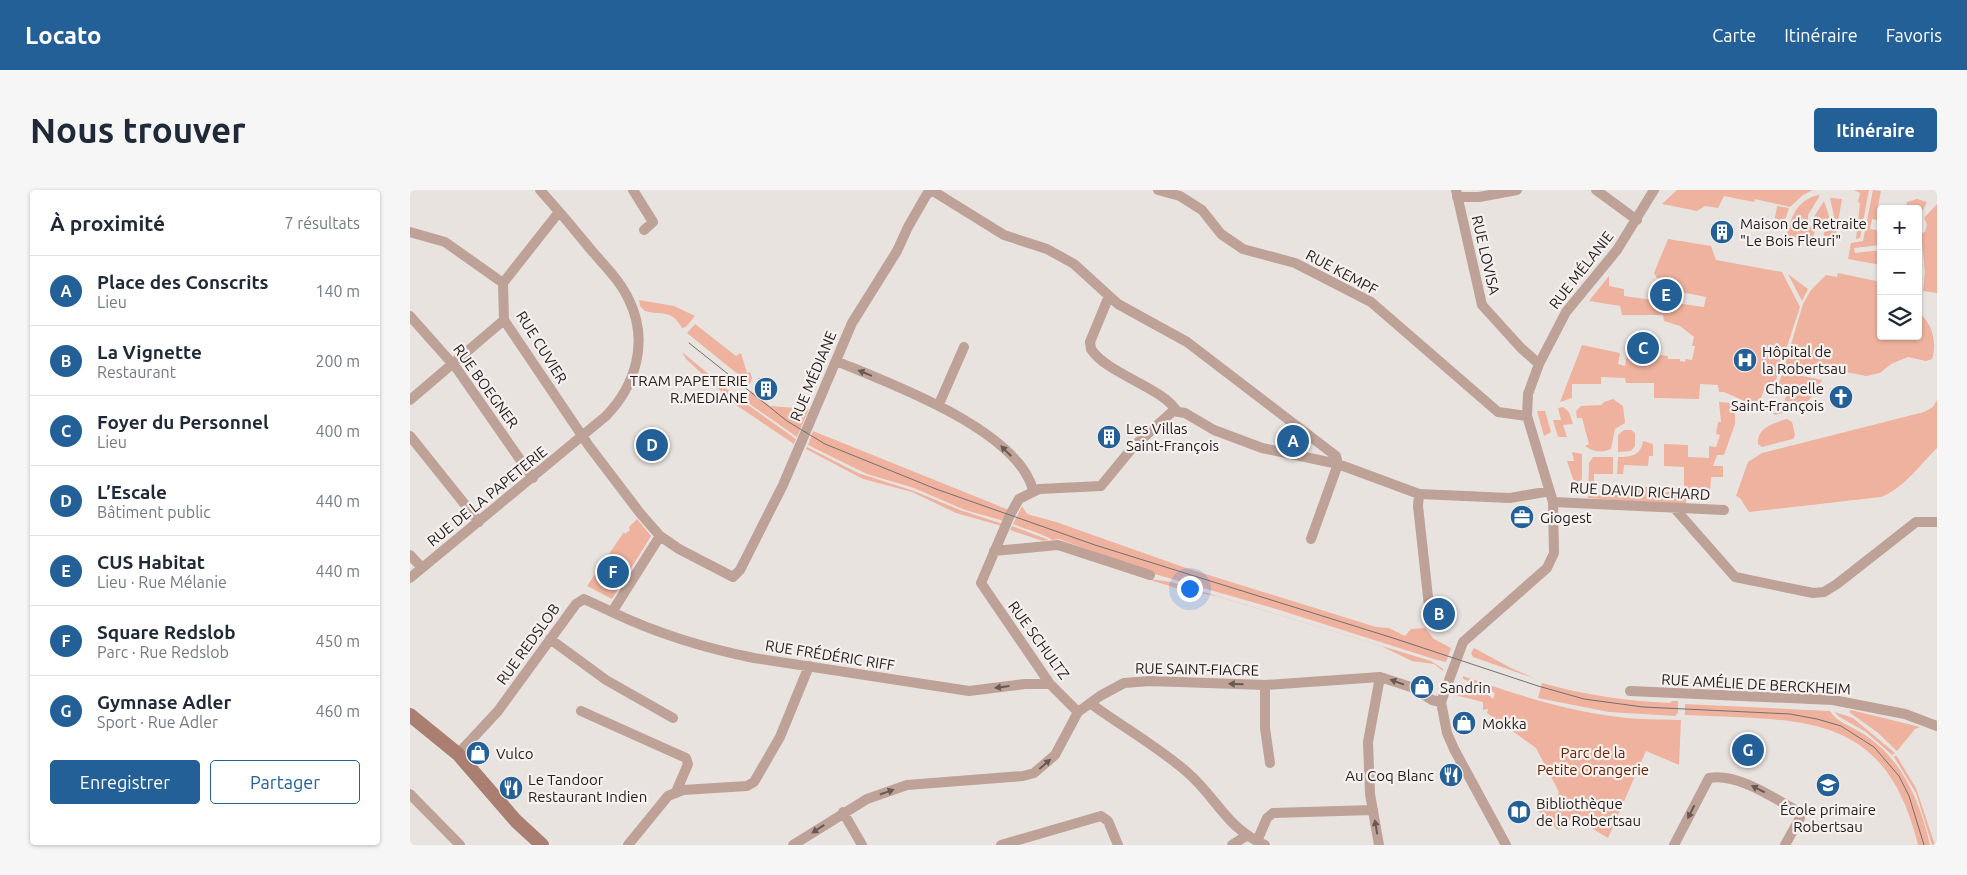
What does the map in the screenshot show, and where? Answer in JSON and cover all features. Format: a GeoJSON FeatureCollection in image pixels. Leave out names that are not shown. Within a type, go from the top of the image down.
{"type":"FeatureCollection","features":[{"type":"Feature","properties":{"kind":"main road"},"geometry":{"type":"LineString","coordinates":[[410,715],[458,754],[516,821],[542,845]]}},
{"type":"Feature","properties":{"kind":"street","name":"RUE DE LA PAPETERIE"},"geometry":{"type":"LineString","coordinates":[[410,578],[606,416],[626,390],[638,356],[638,331],[633,308],[618,282],[540,190]]}},
{"type":"Feature","properties":{"kind":"street"},"geometry":{"type":"LineString","coordinates":[[633,190],[653,222],[644,230]]}},
{"type":"Feature","properties":{"kind":"street","name":"RUE KEMPF"},"geometry":{"type":"LineString","coordinates":[[1158,190],[1182,193],[1202,210],[1221,234],[1243,249],[1295,263],[1370,302],[1498,412],[1527,416]]}},
{"type":"Feature","properties":{"kind":"street"},"geometry":{"type":"LineString","coordinates":[[1456,194],[1479,197],[1517,190]]}},
{"type":"Feature","properties":{"kind":"street"},"geometry":{"type":"LineString","coordinates":[[1596,190],[1636,220]]}},
{"type":"Feature","properties":{"kind":"street","name":"RUE MÉLANIE"},"geometry":{"type":"LineString","coordinates":[[1441,702],[1464,642],[1551,564],[1554,553],[1553,502],[1527,416],[1528,394],[1539,364],[1566,312],[1617,250],[1654,190]]}},
{"type":"Feature","properties":{"kind":"street"},"geometry":{"type":"LineString","coordinates":[[929,191],[936,192],[1004,235],[1047,249],[1088,274],[1118,304],[1187,342],[1336,456],[1338,464],[1311,539]]}},
{"type":"Feature","properties":{"kind":"street","name":"RUE MÉDIANE"},"geometry":{"type":"LineString","coordinates":[[733,577],[740,570],[783,485],[852,322],[897,251],[908,227],[929,191]]}},
{"type":"Feature","properties":{"kind":"street","name":"RUE LOVISA"},"geometry":{"type":"LineString","coordinates":[[1456,194],[1482,306],[1520,348],[1539,364]]}},
{"type":"Feature","properties":{"kind":"street"},"geometry":{"type":"LineString","coordinates":[[410,232],[445,242],[503,283],[559,212]]}},
{"type":"Feature","properties":{"kind":"street","name":"RUE CUVIER"},"geometry":{"type":"LineString","coordinates":[[503,283],[504,320],[612,477],[660,536],[689,556],[698,558],[733,577]]}},
{"type":"Feature","properties":{"kind":"street"},"geometry":{"type":"LineString","coordinates":[[1109,296],[1090,342],[1091,349],[1117,370],[1167,401],[1176,410],[1186,412],[1222,433],[1262,448],[1338,464],[1419,494],[1510,498],[1550,491]]}},
{"type":"Feature","properties":{"kind":"street","name":"RUE BOEGNER"},"geometry":{"type":"LineString","coordinates":[[410,316],[453,364],[533,478]]}},
{"type":"Feature","properties":{"kind":"street"},"geometry":{"type":"LineString","coordinates":[[410,400],[504,320]]}},
{"type":"Feature","properties":{"kind":"street"},"geometry":{"type":"LineString","coordinates":[[939,404],[964,347]]}},
{"type":"Feature","properties":{"kind":"street"},"geometry":{"type":"LineString","coordinates":[[836,361],[939,404],[1005,449],[1031,482],[1033,490]]}},
{"type":"Feature","properties":{"kind":"street"},"geometry":{"type":"LineString","coordinates":[[1150,575],[1058,545],[994,551],[1012,510],[1019,499],[1033,490],[1101,486],[1140,439],[1150,434],[1170,413],[1176,410]]}},
{"type":"Feature","properties":{"kind":"street"},"geometry":{"type":"LineString","coordinates":[[410,436],[479,522]]}},
{"type":"Feature","properties":{"kind":"street"},"geometry":{"type":"LineString","coordinates":[[1419,494],[1418,506],[1430,615]]}},
{"type":"Feature","properties":{"kind":"street","name":"RUE DAVID RICHARD"},"geometry":{"type":"LineString","coordinates":[[1553,502],[1676,510],[1724,510]]}},
{"type":"Feature","properties":{"kind":"street"},"geometry":{"type":"LineString","coordinates":[[1676,510],[1735,576],[1813,593],[1824,592],[1916,522],[1937,522]]}},
{"type":"Feature","properties":{"kind":"street"},"geometry":{"type":"LineString","coordinates":[[612,612],[660,536]]}},
{"type":"Feature","properties":{"kind":"street","name":"RUE SCHULTZ"},"geometry":{"type":"LineString","coordinates":[[994,551],[980,583],[1050,684],[1078,712]]}},
{"type":"Feature","properties":{"kind":"street"},"geometry":{"type":"LineString","coordinates":[[410,554],[422,568]]}},
{"type":"Feature","properties":{"kind":"street","name":"RUE REDSLOB"},"geometry":{"type":"LineString","coordinates":[[458,754],[498,711],[580,600],[612,612]]}},
{"type":"Feature","properties":{"kind":"street","name":"RUE FRÉDÉRIC RIFF"},"geometry":{"type":"LineString","coordinates":[[612,612],[668,636],[719,651],[809,666],[969,691],[1025,684],[1050,684]]}},
{"type":"Feature","properties":{"kind":"street"},"geometry":{"type":"LineString","coordinates":[[550,639],[606,680],[673,718]]}},
{"type":"Feature","properties":{"kind":"street"},"geometry":{"type":"LineString","coordinates":[[628,845],[658,805],[676,792],[713,787],[740,787],[754,782],[780,737],[809,666]]}},
{"type":"Feature","properties":{"kind":"street"},"geometry":{"type":"LineString","coordinates":[[1379,845],[1373,810],[1368,742],[1380,677]]}},
{"type":"Feature","properties":{"kind":"street","name":"RUE SAINT-FIACRE"},"geometry":{"type":"LineString","coordinates":[[793,845],[843,812],[867,799],[907,785],[1023,776],[1034,772],[1054,755],[1078,712],[1119,685],[1138,681],[1265,685],[1380,677],[1398,682],[1432,700],[1441,702]]}},
{"type":"Feature","properties":{"kind":"street"},"geometry":{"type":"LineString","coordinates":[[1265,685],[1265,728],[1270,763]]}},
{"type":"Feature","properties":{"kind":"street","name":"RUE AMÉLIE DE BERCKHEIM"},"geometry":{"type":"LineString","coordinates":[[1630,691],[1833,700],[1914,717],[1937,726]]}},
{"type":"Feature","properties":{"kind":"street"},"geometry":{"type":"LineString","coordinates":[[1441,702],[1447,733],[1454,749],[1506,845]]}},
{"type":"Feature","properties":{"kind":"street"},"geometry":{"type":"LineString","coordinates":[[1090,703],[1185,770],[1231,823],[1246,836],[1262,844],[1267,818],[1273,814],[1373,810]]}},
{"type":"Feature","properties":{"kind":"street"},"geometry":{"type":"LineString","coordinates":[[581,711],[686,758],[688,764],[676,792]]}},
{"type":"Feature","properties":{"kind":"street"},"geometry":{"type":"LineString","coordinates":[[1674,845],[1709,778],[1716,777],[1753,786],[1798,812],[1800,818],[1785,845]]}},
{"type":"Feature","properties":{"kind":"street"},"geometry":{"type":"LineString","coordinates":[[410,794],[460,845]]}},
{"type":"Feature","properties":{"kind":"street"},"geometry":{"type":"LineString","coordinates":[[843,812],[862,845]]}},
{"type":"Feature","properties":{"kind":"street"},"geometry":{"type":"LineString","coordinates":[[1001,845],[1101,816],[1108,821],[1118,845]]}},
{"type":"Feature","properties":{"kind":"street"},"geometry":{"type":"LineString","coordinates":[[1232,845],[1246,836]]}},
{"type":"Feature","properties":{"kind":"green space"},"geometry":{"type":"Polygon","coordinates":[[[1677,190],[1813,190],[1803,195],[1790,207],[1755,199],[1754,202],[1724,196],[1718,208],[1705,206],[1697,211],[1662,204],[1677,190]]]}},
{"type":"Feature","properties":{"kind":"green space"},"geometry":{"type":"Polygon","coordinates":[[[1854,190],[1869,190],[1860,238],[1856,239],[1860,193],[1854,190]]]}},
{"type":"Feature","properties":{"kind":"green space"},"geometry":{"type":"Polygon","coordinates":[[[1873,190],[1881,191],[1877,205],[1877,220],[1872,219],[1870,229],[1877,230],[1877,245],[1854,248],[1855,253],[1877,250],[1877,264],[1848,259],[1851,243],[1863,241],[1873,190]]]}},
{"type":"Feature","properties":{"kind":"green space"},"geometry":{"type":"Polygon","coordinates":[[[1819,195],[1808,215],[1808,225],[1815,231],[1812,240],[1790,236],[1788,243],[1785,243],[1791,219],[1799,207],[1804,202],[1819,195]]]}},
{"type":"Feature","properties":{"kind":"green space"},"geometry":{"type":"Polygon","coordinates":[[[1830,198],[1842,199],[1834,244],[1823,242],[1824,232],[1830,230],[1835,221],[1830,198]]]}},
{"type":"Feature","properties":{"kind":"green space"},"geometry":{"type":"Polygon","coordinates":[[[1917,199],[1927,202],[1922,212],[1922,205],[1907,205],[1907,202],[1917,199]]]}},
{"type":"Feature","properties":{"kind":"green space"},"geometry":{"type":"Polygon","coordinates":[[[1824,201],[1829,216],[1826,228],[1816,226],[1812,220],[1824,201]]]}},
{"type":"Feature","properties":{"kind":"green space"},"geometry":{"type":"Polygon","coordinates":[[[1937,204],[1937,293],[1923,291],[1925,272],[1922,234],[1925,232],[1927,224],[1924,218],[1937,204]]]}},
{"type":"Feature","properties":{"kind":"green space"},"geometry":{"type":"Polygon","coordinates":[[[1777,206],[1789,208],[1782,229],[1775,231],[1764,230],[1764,228],[1773,229],[1777,206]]]}},
{"type":"Feature","properties":{"kind":"green space"},"geometry":{"type":"Polygon","coordinates":[[[1668,239],[1711,246],[1716,260],[1782,272],[1800,307],[1774,386],[1766,384],[1758,407],[1724,392],[1719,392],[1718,385],[1700,384],[1699,399],[1654,398],[1654,383],[1626,383],[1625,378],[1601,377],[1601,384],[1572,384],[1572,398],[1560,402],[1582,345],[1620,353],[1618,364],[1625,366],[1628,349],[1636,350],[1636,354],[1648,356],[1649,353],[1660,357],[1661,355],[1668,356],[1668,359],[1680,359],[1680,361],[1685,362],[1686,359],[1692,360],[1695,346],[1692,346],[1694,337],[1680,326],[1664,321],[1663,315],[1622,315],[1620,306],[1589,301],[1609,276],[1609,286],[1624,289],[1624,296],[1704,307],[1706,297],[1666,289],[1667,281],[1657,278],[1654,273],[1668,239]]]}},
{"type":"Feature","properties":{"kind":"green space"},"geometry":{"type":"Polygon","coordinates":[[[1838,273],[1877,281],[1877,340],[1922,340],[1923,317],[1930,328],[1934,340],[1932,359],[1926,361],[1908,357],[1891,364],[1880,373],[1866,376],[1841,371],[1821,375],[1784,368],[1803,304],[1811,290],[1826,275],[1837,277],[1838,273]]]}},
{"type":"Feature","properties":{"kind":"green space"},"geometry":{"type":"Polygon","coordinates":[[[1788,274],[1808,289],[1802,301],[1788,274]]]}},
{"type":"Feature","properties":{"kind":"green space"},"geometry":{"type":"Polygon","coordinates":[[[639,300],[674,306],[695,316],[686,327],[682,328],[670,315],[645,311],[640,306],[639,300]]]}},
{"type":"Feature","properties":{"kind":"green space"},"geometry":{"type":"Polygon","coordinates":[[[695,324],[736,356],[741,353],[747,373],[750,372],[752,378],[750,384],[687,333],[695,324]]]}},
{"type":"Feature","properties":{"kind":"green space"},"geometry":{"type":"Polygon","coordinates":[[[682,352],[739,399],[735,404],[686,359],[682,352]]]}},
{"type":"Feature","properties":{"kind":"green space"},"geometry":{"type":"Polygon","coordinates":[[[1783,372],[1822,380],[1804,405],[1775,415],[1773,413],[1780,412],[1788,392],[1777,388],[1783,372]]]}},
{"type":"Feature","properties":{"kind":"green space"},"geometry":{"type":"Polygon","coordinates":[[[751,391],[770,406],[809,409],[797,437],[744,400],[751,391]]]}},
{"type":"Feature","properties":{"kind":"green space"},"geometry":{"type":"Polygon","coordinates":[[[1613,399],[1623,406],[1625,423],[1615,429],[1611,449],[1591,450],[1585,446],[1589,444],[1582,418],[1577,418],[1576,411],[1581,406],[1601,405],[1613,399]]]}},
{"type":"Feature","properties":{"kind":"green space"},"geometry":{"type":"Polygon","coordinates":[[[741,400],[796,439],[794,444],[736,405],[741,400]]]}},
{"type":"Feature","properties":{"kind":"green space"},"geometry":{"type":"Polygon","coordinates":[[[1937,400],[1937,448],[1904,482],[1881,497],[1749,512],[1740,498],[1736,496],[1748,462],[1762,453],[1924,412],[1933,407],[1937,400]]]}},
{"type":"Feature","properties":{"kind":"green space"},"geometry":{"type":"Polygon","coordinates":[[[1719,402],[1735,405],[1735,424],[1724,455],[1717,455],[1713,466],[1723,466],[1723,477],[1711,477],[1710,493],[1686,492],[1686,505],[1588,498],[1589,463],[1593,457],[1613,457],[1613,474],[1594,474],[1594,495],[1623,495],[1624,487],[1657,487],[1657,492],[1680,492],[1680,488],[1684,488],[1684,467],[1664,466],[1664,444],[1688,445],[1688,457],[1709,458],[1709,446],[1716,447],[1720,435],[1716,434],[1718,422],[1721,422],[1719,402]]]}},
{"type":"Feature","properties":{"kind":"green space"},"geometry":{"type":"Polygon","coordinates":[[[1563,407],[1569,412],[1573,424],[1563,425],[1567,437],[1558,437],[1553,420],[1561,420],[1558,408],[1563,407]]]}},
{"type":"Feature","properties":{"kind":"green space"},"geometry":{"type":"Polygon","coordinates":[[[1537,411],[1545,411],[1551,432],[1544,436],[1537,411]]]}},
{"type":"Feature","properties":{"kind":"green space"},"geometry":{"type":"Polygon","coordinates":[[[1787,419],[1792,422],[1795,435],[1793,439],[1762,447],[1758,444],[1758,438],[1763,430],[1772,424],[1787,419]]]}},
{"type":"Feature","properties":{"kind":"green space"},"geometry":{"type":"Polygon","coordinates":[[[1624,430],[1631,430],[1635,433],[1635,446],[1631,451],[1618,452],[1618,435],[1624,430]]]}},
{"type":"Feature","properties":{"kind":"green space"},"geometry":{"type":"Polygon","coordinates":[[[813,431],[1009,510],[1004,521],[965,510],[914,488],[867,474],[808,445],[813,431]]]}},
{"type":"Feature","properties":{"kind":"green space"},"geometry":{"type":"Polygon","coordinates":[[[1643,441],[1653,444],[1653,456],[1649,456],[1648,466],[1624,465],[1623,474],[1617,474],[1618,457],[1634,455],[1640,450],[1643,441]]]}},
{"type":"Feature","properties":{"kind":"green space"},"geometry":{"type":"Polygon","coordinates":[[[807,447],[858,473],[914,491],[960,510],[1003,524],[1002,526],[956,513],[912,492],[863,479],[806,449],[807,447]]]}},
{"type":"Feature","properties":{"kind":"green space"},"geometry":{"type":"Polygon","coordinates":[[[1572,452],[1582,454],[1582,479],[1578,483],[1573,479],[1567,461],[1574,461],[1572,452]]]}},
{"type":"Feature","properties":{"kind":"green space"},"geometry":{"type":"Polygon","coordinates":[[[1022,506],[1027,514],[1056,522],[1186,568],[1376,627],[1389,628],[1405,636],[1411,629],[1425,628],[1434,639],[1451,648],[1446,662],[1434,659],[1273,608],[1151,573],[1059,539],[1052,540],[1013,524],[1022,506]]]}},
{"type":"Feature","properties":{"kind":"green space"},"geometry":{"type":"Polygon","coordinates":[[[637,519],[651,536],[612,599],[587,586],[624,532],[625,534],[630,530],[629,527],[637,519]]]}},
{"type":"Feature","properties":{"kind":"green space"},"geometry":{"type":"Polygon","coordinates":[[[1012,526],[1049,540],[1043,541],[1010,530],[1012,526]]]}},
{"type":"Feature","properties":{"kind":"green space"},"geometry":{"type":"Polygon","coordinates":[[[1144,578],[1171,582],[1431,661],[1443,669],[1443,671],[1434,664],[1412,661],[1381,646],[1216,596],[1179,589],[1144,578]]]}},
{"type":"Feature","properties":{"kind":"green space"},"geometry":{"type":"Polygon","coordinates":[[[1474,648],[1536,679],[1473,657],[1471,653],[1474,648]]]}},
{"type":"Feature","properties":{"kind":"green space","name":"Parc de la Petite Orangerie"},"geometry":{"type":"Polygon","coordinates":[[[1463,676],[1579,711],[1627,718],[1681,720],[1679,765],[1646,751],[1608,838],[1573,817],[1558,830],[1538,811],[1557,801],[1559,792],[1536,748],[1487,713],[1488,709],[1483,710],[1483,702],[1455,695],[1460,682],[1484,691],[1493,699],[1495,693],[1463,679],[1463,676]]]}},
{"type":"Feature","properties":{"kind":"green space"},"geometry":{"type":"Polygon","coordinates":[[[1542,683],[1574,691],[1637,701],[1670,703],[1678,701],[1678,713],[1675,716],[1609,712],[1538,698],[1542,683]]]}},
{"type":"Feature","properties":{"kind":"green space"},"geometry":{"type":"Polygon","coordinates":[[[1685,704],[1830,711],[1837,719],[1861,732],[1878,745],[1900,769],[1921,813],[1930,845],[1918,845],[1903,801],[1884,768],[1860,746],[1833,731],[1801,723],[1766,719],[1685,715],[1685,704]]]}},
{"type":"Feature","properties":{"kind":"green space"},"geometry":{"type":"Polygon","coordinates":[[[1851,710],[1920,727],[1915,729],[1897,751],[1877,732],[1849,712],[1851,710]]]}},
{"type":"Feature","properties":{"kind":"green space"},"geometry":{"type":"Polygon","coordinates":[[[1835,712],[1853,718],[1895,753],[1892,755],[1866,732],[1838,716],[1835,712]]]}},
{"type":"Feature","properties":{"kind":"green space"},"geometry":{"type":"Polygon","coordinates":[[[1896,755],[1916,788],[1935,845],[1932,845],[1916,793],[1894,757],[1896,755]]]}},
{"type":"Feature","properties":{"kind":"tram line"},"geometry":{"type":"LineString","coordinates":[[689,343],[787,421],[825,444],[936,489],[1095,545],[1584,699],[1643,707],[1790,714],[1841,726],[1874,747],[1899,776],[1909,796],[1924,845]]}},
{"type":"Feature","properties":{"kind":"place","name":"Maison de Retraite \"Le Bois Fleuri\""},"geometry":{"type":"Point","coordinates":[1722,232]}},
{"type":"Feature","properties":{"kind":"place","name":"CUS Habitat"},"geometry":{"type":"Point","coordinates":[1666,295]}},
{"type":"Feature","properties":{"kind":"place","name":"Foyer du Personnel"},"geometry":{"type":"Point","coordinates":[1643,348]}},
{"type":"Feature","properties":{"kind":"place","name":"Hôpital de la Robertsau"},"geometry":{"type":"Point","coordinates":[1745,360]}},
{"type":"Feature","properties":{"kind":"place","name":"TRAM PAPETERIE R.MEDIANE"},"geometry":{"type":"Point","coordinates":[766,389]}},
{"type":"Feature","properties":{"kind":"place","name":"Chapelle Saint-François"},"geometry":{"type":"Point","coordinates":[1841,397]}},
{"type":"Feature","properties":{"kind":"place","name":"Les Villas Saint-François"},"geometry":{"type":"Point","coordinates":[1109,437]}},
{"type":"Feature","properties":{"kind":"place","name":"Place des Conscrits"},"geometry":{"type":"Point","coordinates":[1293,441]}},
{"type":"Feature","properties":{"kind":"place","name":"L’Escale"},"geometry":{"type":"Point","coordinates":[652,445]}},
{"type":"Feature","properties":{"kind":"place","name":"Giogest"},"geometry":{"type":"Point","coordinates":[1522,517]}},
{"type":"Feature","properties":{"kind":"place","name":"Square Redslob"},"geometry":{"type":"Point","coordinates":[613,572]}},
{"type":"Feature","properties":{"kind":"place","name":"La Vignette"},"geometry":{"type":"Point","coordinates":[1439,614]}},
{"type":"Feature","properties":{"kind":"place","name":"Sandrin"},"geometry":{"type":"Point","coordinates":[1422,687]}},
{"type":"Feature","properties":{"kind":"place","name":"Mokka"},"geometry":{"type":"Point","coordinates":[1464,723]}},
{"type":"Feature","properties":{"kind":"place","name":"Gymnase Adler"},"geometry":{"type":"Point","coordinates":[1748,750]}},
{"type":"Feature","properties":{"kind":"place","name":"Vulco"},"geometry":{"type":"Point","coordinates":[478,753]}},
{"type":"Feature","properties":{"kind":"place","name":"Au Coq Blanc"},"geometry":{"type":"Point","coordinates":[1451,775]}},
{"type":"Feature","properties":{"kind":"place","name":"École primaire Robertsau"},"geometry":{"type":"Point","coordinates":[1828,785]}},
{"type":"Feature","properties":{"kind":"place","name":"Le Tandoor Restaurant Indien"},"geometry":{"type":"Point","coordinates":[511,788]}},
{"type":"Feature","properties":{"kind":"place","name":"Bibliothèque de la Robertsau"},"geometry":{"type":"Point","coordinates":[1519,812]}}]}
